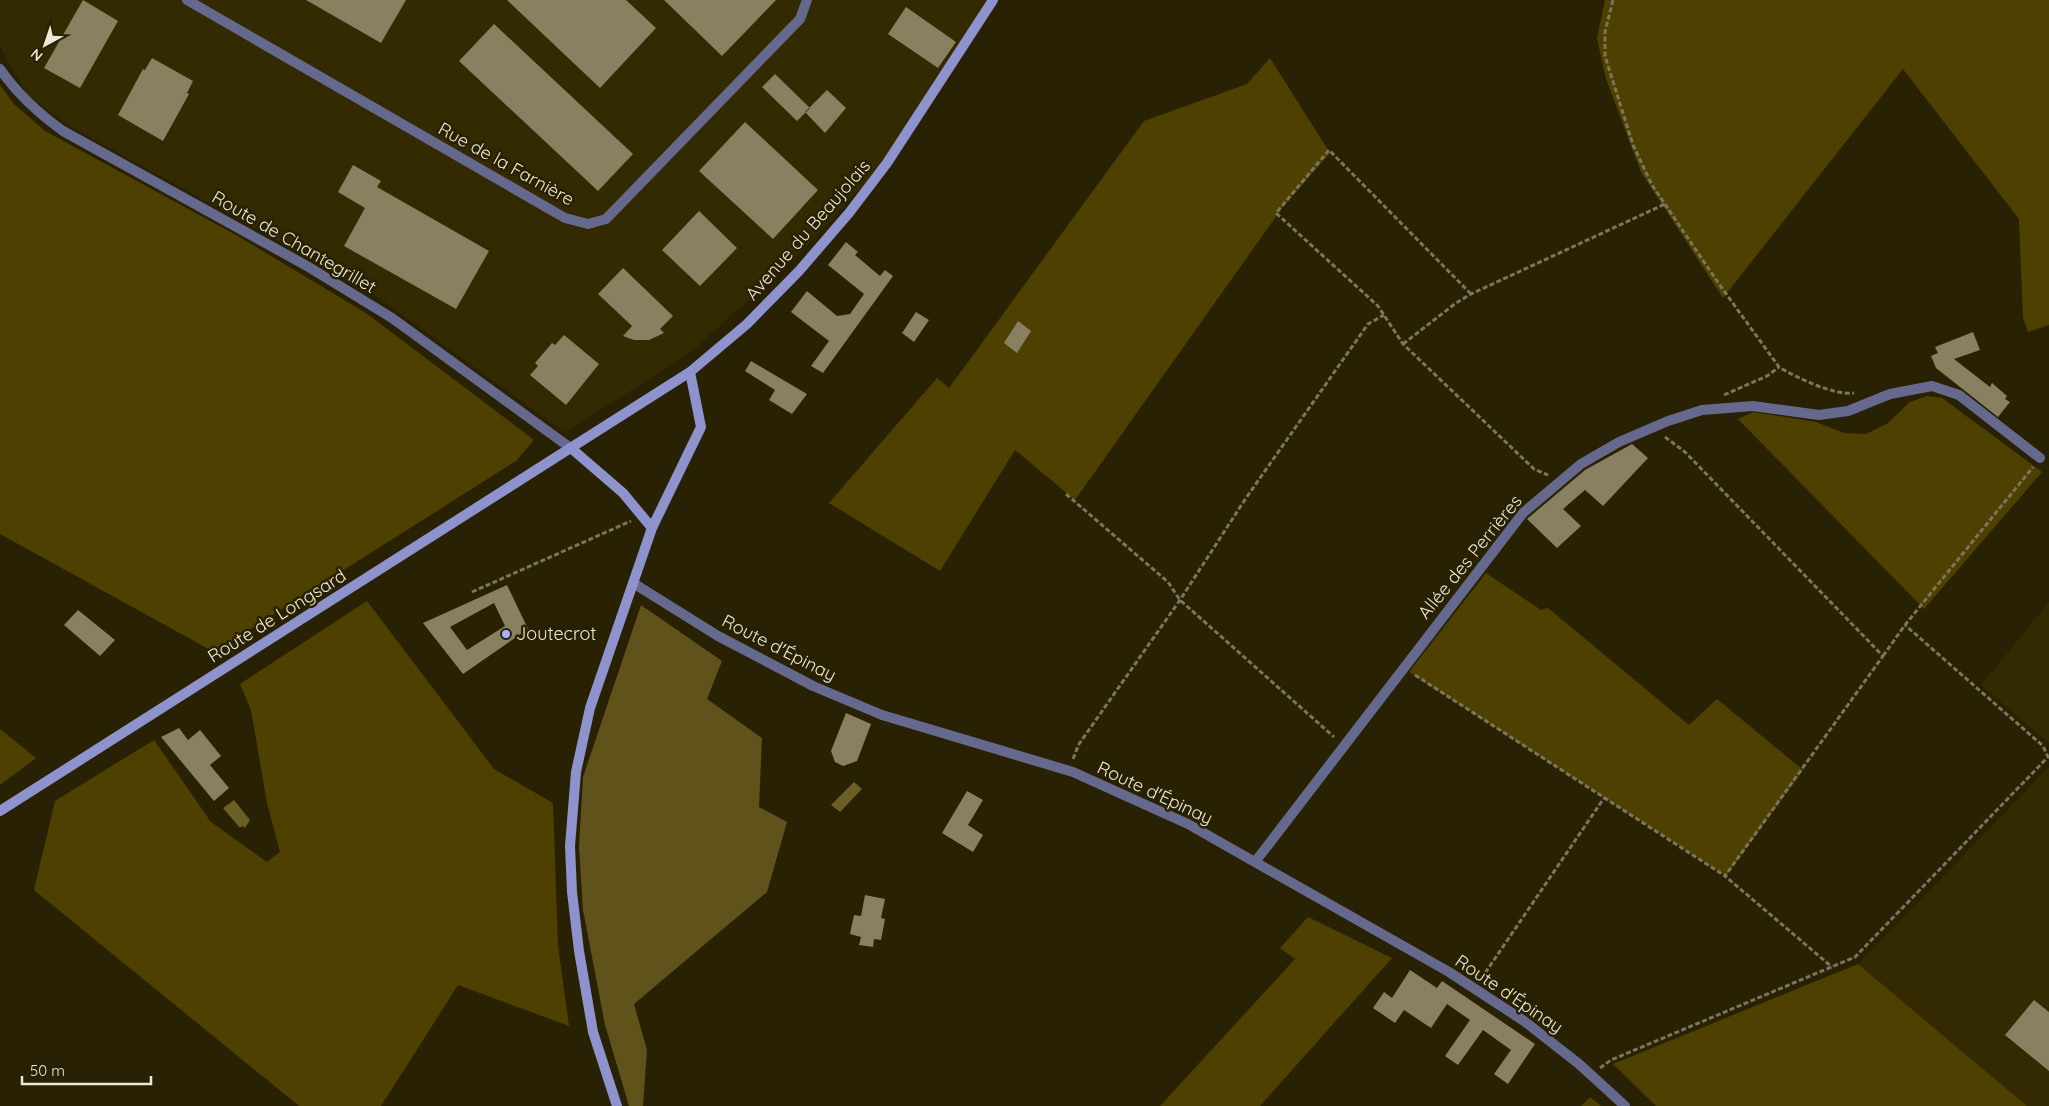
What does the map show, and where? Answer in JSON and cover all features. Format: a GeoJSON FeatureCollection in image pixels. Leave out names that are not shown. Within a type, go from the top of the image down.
{"type":"FeatureCollection","features":[{"type":"Feature","properties":{"kind":"main road","name":"Avenue du Beaujolais"},"geometry":{"type":"LineString","coordinates":[[572,449],[690,372],[747,324],[799,271],[849,213],[887,163],[993,0]]}},
{"type":"Feature","properties":{"kind":"main road"},"geometry":{"type":"LineString","coordinates":[[617,1106],[593,1032],[579,951],[570,846],[576,772],[590,708],[652,528],[701,427],[690,372]]}},
{"type":"Feature","properties":{"kind":"main road"},"geometry":{"type":"LineString","coordinates":[[572,449],[623,493],[652,528]]}},
{"type":"Feature","properties":{"kind":"main road","name":"Route de Longsard"},"geometry":{"type":"LineString","coordinates":[[0,811],[572,449]]}},
{"type":"Feature","properties":{"kind":"street","name":"Rue de la Farnière"},"geometry":{"type":"LineString","coordinates":[[187,0],[565,218],[588,224],[606,219],[613,212],[800,19],[807,0]]}},
{"type":"Feature","properties":{"kind":"street","name":"Route de Chantegrillet"},"geometry":{"type":"LineString","coordinates":[[0,69],[15,91],[35,111],[64,131],[306,266],[392,318],[572,449]]}},
{"type":"Feature","properties":{"kind":"street","name":"Allée des Perrières"},"geometry":{"type":"LineString","coordinates":[[1255,862],[1523,513],[1581,464],[1619,442],[1658,426],[1709,409],[1753,406],[1819,415],[1848,411],[1890,394],[1932,386],[1959,395],[2040,458]]}},
{"type":"Feature","properties":{"kind":"street","name":"Route d'Épinay"},"geometry":{"type":"LineString","coordinates":[[633,583],[718,636],[812,686],[882,715],[1070,771],[1188,824],[1475,988],[1524,1021],[1592,1076],[1625,1106]]}},
{"type":"Feature","properties":{"kind":"path"},"geometry":{"type":"LineString","coordinates":[[1613,0],[1605,32],[1605,56],[1632,145],[1652,185],[1719,284],[1779,367],[1790,375],[1840,392],[1860,391]]}},
{"type":"Feature","properties":{"kind":"path"},"geometry":{"type":"LineString","coordinates":[[1471,294],[1329,150],[1276,213],[1378,306],[1403,344],[1534,469],[1560,480]]}},
{"type":"Feature","properties":{"kind":"path"},"geometry":{"type":"LineString","coordinates":[[1403,344],[1456,303],[1471,294],[1665,204]]}},
{"type":"Feature","properties":{"kind":"path"},"geometry":{"type":"LineString","coordinates":[[1070,771],[1079,744],[1180,600],[1246,498],[1368,324],[1384,315]]}},
{"type":"Feature","properties":{"kind":"path"},"geometry":{"type":"LineString","coordinates":[[1709,409],[1719,397],[1767,376],[1779,367]]}},
{"type":"Feature","properties":{"kind":"path"},"geometry":{"type":"LineString","coordinates":[[1658,426],[1666,438],[1686,452],[1883,656]]}},
{"type":"Feature","properties":{"kind":"path"},"geometry":{"type":"LineString","coordinates":[[1725,876],[1905,625],[2040,458]]}},
{"type":"Feature","properties":{"kind":"path"},"geometry":{"type":"LineString","coordinates":[[1066,494],[1168,582],[1180,600],[1315,718],[1344,746]]}},
{"type":"Feature","properties":{"kind":"path"},"geometry":{"type":"LineString","coordinates":[[472,592],[641,516]]}},
{"type":"Feature","properties":{"kind":"path"},"geometry":{"type":"LineString","coordinates":[[1592,1076],[1611,1060],[1855,957],[1868,946],[2048,757],[2043,746],[1905,625]]}},
{"type":"Feature","properties":{"kind":"path"},"geometry":{"type":"LineString","coordinates":[[1404,668],[1725,876],[1832,967]]}},
{"type":"Feature","properties":{"kind":"path"},"geometry":{"type":"LineString","coordinates":[[1475,988],[1604,798]]}},
{"type":"Feature","properties":{"kind":"shaded area"},"geometry":{"type":"Polygon","coordinates":[[[0,0],[986,0],[886,161],[804,249],[691,352],[565,433],[372,293],[73,128],[28,96],[0,47],[0,0]]]}},
{"type":"Feature","properties":{"kind":"shaded area"},"geometry":{"type":"Polygon","coordinates":[[[1605,0],[2049,0],[2049,325],[2028,332],[2023,318],[2019,219],[1903,69],[1723,298],[1641,172],[1606,79],[1597,38],[1605,0]]]}},
{"type":"Feature","properties":{"kind":"shaded area"},"geometry":{"type":"Polygon","coordinates":[[[1270,58],[1330,153],[1282,208],[1075,500],[1015,450],[940,571],[829,503],[937,378],[949,388],[1144,121],[1247,84],[1270,58]]]}},
{"type":"Feature","properties":{"kind":"shaded area"},"geometry":{"type":"Polygon","coordinates":[[[0,85],[14,104],[45,131],[236,235],[366,313],[534,440],[516,461],[214,652],[0,534],[0,85]]]}},
{"type":"Feature","properties":{"kind":"shaded area"},"geometry":{"type":"Polygon","coordinates":[[[1927,396],[1942,398],[2042,472],[1924,609],[1738,419],[1754,412],[1816,422],[1844,433],[1866,434],[1888,423],[1910,402],[1927,396]]]}},
{"type":"Feature","properties":{"kind":"shaded area"},"geometry":{"type":"Polygon","coordinates":[[[1486,573],[1541,610],[1548,608],[1689,725],[1717,699],[1803,770],[1726,876],[1409,672],[1486,573]]]}},
{"type":"Feature","properties":{"kind":"shaded area"},"geometry":{"type":"Polygon","coordinates":[[[367,601],[494,769],[553,803],[558,946],[569,1026],[458,985],[381,1106],[299,1106],[34,890],[55,801],[154,740],[211,822],[267,862],[280,852],[267,803],[251,710],[240,684],[367,601]]]}},
{"type":"Feature","properties":{"kind":"shaded area"},"geometry":{"type":"Polygon","coordinates":[[[2049,602],[2049,743],[1981,685],[2049,602]]]}},
{"type":"Feature","properties":{"kind":"shaded area"},"geometry":{"type":"Polygon","coordinates":[[[641,605],[722,661],[707,699],[762,738],[759,807],[787,822],[767,892],[634,1004],[647,1050],[643,1106],[629,1106],[605,1025],[583,910],[579,847],[583,777],[641,605]]]}},
{"type":"Feature","properties":{"kind":"shaded area"},"geometry":{"type":"Polygon","coordinates":[[[0,729],[36,758],[0,785],[0,729]]]}},
{"type":"Feature","properties":{"kind":"shaded area"},"geometry":{"type":"Polygon","coordinates":[[[2049,767],[2049,1106],[2027,1106],[1858,964],[2049,767]]]}},
{"type":"Feature","properties":{"kind":"shaded area"},"geometry":{"type":"Polygon","coordinates":[[[854,782],[862,789],[840,812],[831,805],[854,782]]]}},
{"type":"Feature","properties":{"kind":"shaded area"},"geometry":{"type":"Polygon","coordinates":[[[234,800],[250,820],[245,828],[242,826],[240,828],[223,808],[234,800]]]}},
{"type":"Feature","properties":{"kind":"shaded area"},"geometry":{"type":"Polygon","coordinates":[[[1308,917],[1392,958],[1260,1106],[1160,1106],[1295,959],[1280,948],[1308,917]]]}},
{"type":"Feature","properties":{"kind":"shaded area"},"geometry":{"type":"Polygon","coordinates":[[[1858,964],[2027,1106],[1656,1106],[1613,1064],[1858,964]]]}},
{"type":"Feature","properties":{"kind":"shaded area"},"geometry":{"type":"Polygon","coordinates":[[[1590,1097],[1601,1106],[1581,1106],[1590,1097]]]}},
{"type":"Feature","properties":{"kind":"building"},"geometry":{"type":"Polygon","coordinates":[[[83,0],[118,21],[80,88],[44,68],[83,0]]]}},
{"type":"Feature","properties":{"kind":"building"},"geometry":{"type":"Polygon","coordinates":[[[306,0],[406,0],[381,43],[306,0]]]}},
{"type":"Feature","properties":{"kind":"building"},"geometry":{"type":"Polygon","coordinates":[[[507,0],[626,0],[656,28],[600,88],[507,0]]]}},
{"type":"Feature","properties":{"kind":"building"},"geometry":{"type":"Polygon","coordinates":[[[664,0],[776,0],[722,56],[664,0]]]}},
{"type":"Feature","properties":{"kind":"building"},"geometry":{"type":"Polygon","coordinates":[[[906,7],[956,42],[938,68],[888,34],[906,7]]]}},
{"type":"Feature","properties":{"kind":"building"},"geometry":{"type":"Polygon","coordinates":[[[494,24],[633,154],[598,191],[459,61],[494,24]]]}},
{"type":"Feature","properties":{"kind":"building"},"geometry":{"type":"Polygon","coordinates":[[[152,58],[193,81],[187,93],[189,94],[163,141],[118,115],[143,69],[145,70],[152,58]]]}},
{"type":"Feature","properties":{"kind":"building"},"geometry":{"type":"Polygon","coordinates":[[[775,74],[810,108],[797,121],[762,87],[775,74]]]}},
{"type":"Feature","properties":{"kind":"building"},"geometry":{"type":"Polygon","coordinates":[[[827,90],[846,108],[825,133],[805,112],[827,90]]]}},
{"type":"Feature","properties":{"kind":"building"},"geometry":{"type":"Polygon","coordinates":[[[745,122],[818,190],[773,239],[699,171],[745,122]]]}},
{"type":"Feature","properties":{"kind":"building"},"geometry":{"type":"Polygon","coordinates":[[[353,165],[381,181],[377,187],[489,251],[456,309],[344,246],[365,208],[338,192],[353,165]]]}},
{"type":"Feature","properties":{"kind":"building"},"geometry":{"type":"Polygon","coordinates":[[[699,211],[737,248],[700,286],[662,250],[699,211]]]}},
{"type":"Feature","properties":{"kind":"building"},"geometry":{"type":"Polygon","coordinates":[[[846,242],[858,252],[855,255],[880,276],[885,270],[893,276],[823,373],[811,366],[829,341],[791,312],[807,291],[837,316],[850,314],[864,294],[828,265],[846,242]]]}},
{"type":"Feature","properties":{"kind":"building"},"geometry":{"type":"Polygon","coordinates":[[[623,268],[673,316],[660,329],[664,333],[649,340],[634,340],[623,336],[632,326],[598,294],[623,268]]]}},
{"type":"Feature","properties":{"kind":"building"},"geometry":{"type":"Polygon","coordinates":[[[916,312],[929,320],[914,342],[902,333],[916,312]]]}},
{"type":"Feature","properties":{"kind":"building"},"geometry":{"type":"Polygon","coordinates":[[[1018,321],[1031,331],[1017,353],[1004,343],[1018,321]]]}},
{"type":"Feature","properties":{"kind":"building"},"geometry":{"type":"Polygon","coordinates":[[[1973,332],[1980,350],[1954,359],[1990,387],[1992,383],[2007,396],[2005,399],[2010,402],[1998,417],[1936,368],[1931,356],[1938,353],[1935,347],[1973,332]]]}},
{"type":"Feature","properties":{"kind":"building"},"geometry":{"type":"Polygon","coordinates":[[[564,335],[599,364],[566,405],[530,375],[538,366],[535,363],[552,343],[555,345],[564,335]]]}},
{"type":"Feature","properties":{"kind":"building"},"geometry":{"type":"Polygon","coordinates":[[[751,361],[807,394],[792,414],[769,400],[775,390],[745,371],[751,361]]]}},
{"type":"Feature","properties":{"kind":"building"},"geometry":{"type":"Polygon","coordinates":[[[1632,444],[1648,458],[1603,506],[1585,490],[1563,509],[1581,526],[1557,548],[1527,519],[1585,470],[1632,444]]]}},
{"type":"Feature","properties":{"kind":"building","name":"Joutecrot"},"geometry":{"type":"Polygon","coordinates":[[[507,585],[528,629],[463,674],[423,623],[507,585]],[[494,603],[450,627],[467,650],[505,626],[494,603]]]}},
{"type":"Feature","properties":{"kind":"building"},"geometry":{"type":"Polygon","coordinates":[[[78,610],[115,640],[100,656],[64,625],[78,610]]]}},
{"type":"Feature","properties":{"kind":"building"},"geometry":{"type":"Polygon","coordinates":[[[846,713],[871,724],[857,761],[843,766],[835,762],[831,751],[846,713]]]}},
{"type":"Feature","properties":{"kind":"building"},"geometry":{"type":"Polygon","coordinates":[[[179,728],[188,740],[200,730],[221,756],[210,765],[229,788],[214,801],[161,737],[179,728]]]}},
{"type":"Feature","properties":{"kind":"building"},"geometry":{"type":"Polygon","coordinates":[[[967,791],[983,800],[968,825],[983,835],[973,852],[942,833],[967,791]]]}},
{"type":"Feature","properties":{"kind":"building"},"geometry":{"type":"Polygon","coordinates":[[[865,895],[885,899],[881,918],[885,919],[881,940],[874,939],[873,947],[859,945],[861,937],[850,934],[854,915],[861,916],[865,895]]]}},
{"type":"Feature","properties":{"kind":"building"},"geometry":{"type":"Polygon","coordinates":[[[1410,970],[1437,988],[1442,981],[1535,1044],[1508,1084],[1494,1074],[1511,1050],[1483,1030],[1458,1065],[1445,1056],[1470,1020],[1447,1004],[1431,1028],[1404,1010],[1395,1023],[1373,1008],[1384,992],[1392,998],[1410,970]]]}},
{"type":"Feature","properties":{"kind":"building"},"geometry":{"type":"Polygon","coordinates":[[[2034,1000],[2049,1012],[2049,1071],[2005,1035],[2034,1000]]]}},
{"type":"Feature","properties":{"kind":"place","name":"Joutecrot"},"geometry":{"type":"Point","coordinates":[506,634]}}]}
